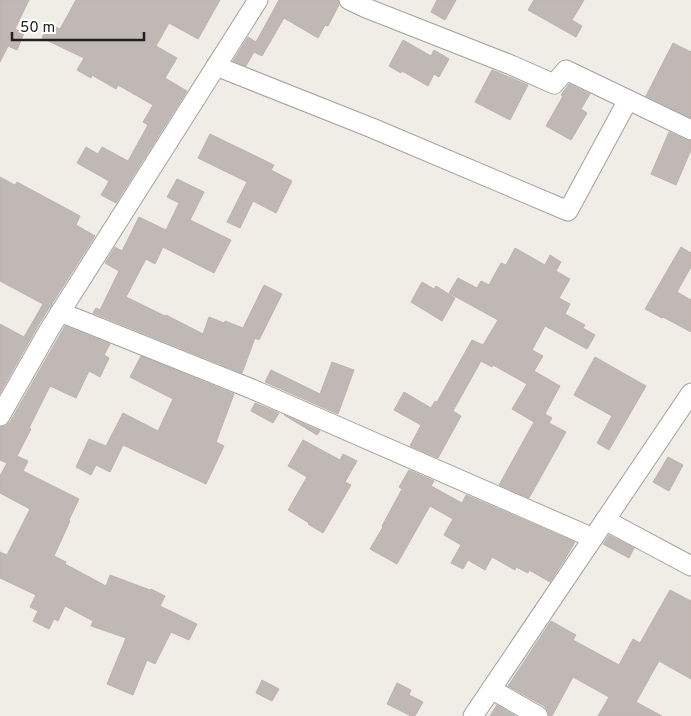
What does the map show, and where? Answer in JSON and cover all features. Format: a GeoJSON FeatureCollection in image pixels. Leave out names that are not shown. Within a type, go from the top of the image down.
{"type":"FeatureCollection","features":[{"type":"Feature","properties":{"kind":"street"},"geometry":{"type":"LineString","coordinates":[[0,416],[60,312],[258,0]]}},
{"type":"Feature","properties":{"kind":"street"},"geometry":{"type":"LineString","coordinates":[[350,0],[554,84],[566,70],[691,130]]}},
{"type":"Feature","properties":{"kind":"street"},"geometry":{"type":"LineString","coordinates":[[216,66],[372,128],[568,211],[628,100]]}},
{"type":"Feature","properties":{"kind":"street"},"geometry":{"type":"LineString","coordinates":[[60,312],[252,389],[593,538]]}},
{"type":"Feature","properties":{"kind":"street"},"geometry":{"type":"LineString","coordinates":[[473,716],[691,393]]}},
{"type":"Feature","properties":{"kind":"street"},"geometry":{"type":"LineString","coordinates":[[605,520],[691,566]]}},
{"type":"Feature","properties":{"kind":"street"},"geometry":{"type":"LineString","coordinates":[[490,689],[538,716]]}},
{"type":"Feature","properties":{"kind":"building"},"geometry":{"type":"Polygon","coordinates":[[[0,0],[29,0],[15,29],[24,33],[17,50],[8,46],[0,62],[0,0]]]}},
{"type":"Feature","properties":{"kind":"building"},"geometry":{"type":"Polygon","coordinates":[[[76,0],[220,0],[198,39],[169,23],[156,46],[177,58],[165,78],[187,91],[116,203],[101,195],[109,181],[77,163],[86,147],[98,154],[102,147],[128,161],[148,125],[143,122],[153,105],[118,85],[116,89],[92,75],[91,78],[77,70],[84,58],[42,38],[49,24],[60,29],[76,0]]]}},
{"type":"Feature","properties":{"kind":"building"},"geometry":{"type":"Polygon","coordinates":[[[279,0],[338,0],[339,5],[328,26],[325,25],[318,38],[284,18],[262,56],[254,52],[246,66],[233,61],[248,37],[256,42],[279,0]]]}},
{"type":"Feature","properties":{"kind":"building"},"geometry":{"type":"Polygon","coordinates":[[[437,0],[456,0],[445,20],[431,12],[437,0]]]}},
{"type":"Feature","properties":{"kind":"building"},"geometry":{"type":"Polygon","coordinates":[[[534,0],[584,0],[572,20],[582,26],[576,37],[528,10],[534,0]]]}},
{"type":"Feature","properties":{"kind":"building"},"geometry":{"type":"Polygon","coordinates":[[[403,40],[431,56],[434,50],[449,59],[439,77],[434,74],[428,86],[389,66],[403,40]]]}},
{"type":"Feature","properties":{"kind":"building"},"geometry":{"type":"Polygon","coordinates":[[[673,43],[691,52],[691,118],[646,96],[673,43]]]}},
{"type":"Feature","properties":{"kind":"building"},"geometry":{"type":"Polygon","coordinates":[[[492,70],[528,85],[510,120],[475,102],[492,70]]]}},
{"type":"Feature","properties":{"kind":"building"},"geometry":{"type":"Polygon","coordinates":[[[569,84],[590,94],[581,109],[587,113],[571,140],[546,126],[563,96],[561,95],[569,84]]]}},
{"type":"Feature","properties":{"kind":"building"},"geometry":{"type":"Polygon","coordinates":[[[669,132],[691,141],[691,150],[676,185],[651,174],[669,132]]]}},
{"type":"Feature","properties":{"kind":"building"},"geometry":{"type":"Polygon","coordinates":[[[210,134],[274,165],[271,170],[292,181],[276,213],[253,201],[240,228],[227,222],[247,182],[198,158],[210,134]]]}},
{"type":"Feature","properties":{"kind":"building"},"geometry":{"type":"Polygon","coordinates":[[[0,177],[15,185],[17,182],[80,216],[76,225],[95,236],[39,324],[0,393],[0,324],[24,337],[43,304],[0,281],[0,177]]]}},
{"type":"Feature","properties":{"kind":"building"},"geometry":{"type":"Polygon","coordinates":[[[177,179],[204,192],[190,220],[231,240],[214,273],[163,247],[155,264],[146,259],[126,297],[203,334],[209,317],[243,328],[264,285],[282,294],[259,340],[255,338],[242,373],[93,313],[96,308],[100,310],[119,271],[105,263],[115,247],[122,251],[139,217],[166,230],[179,203],[167,197],[177,179]]]}},
{"type":"Feature","properties":{"kind":"building"},"geometry":{"type":"Polygon","coordinates":[[[681,247],[691,253],[691,267],[677,292],[691,300],[691,332],[645,309],[681,247]]]}},
{"type":"Feature","properties":{"kind":"building"},"geometry":{"type":"Polygon","coordinates":[[[515,248],[545,265],[550,255],[561,262],[556,271],[570,279],[559,298],[570,304],[565,314],[585,325],[583,328],[595,335],[587,349],[545,326],[532,350],[543,356],[534,371],[560,386],[545,414],[552,418],[549,423],[566,432],[529,498],[499,485],[534,422],[512,409],[527,384],[493,365],[492,367],[481,361],[453,411],[461,416],[438,458],[410,446],[421,425],[394,410],[404,392],[431,408],[435,401],[437,402],[472,340],[483,345],[498,320],[449,293],[458,278],[477,288],[481,281],[489,285],[501,263],[506,265],[515,248]]]}},
{"type":"Feature","properties":{"kind":"building"},"geometry":{"type":"Polygon","coordinates":[[[422,282],[434,289],[436,286],[455,298],[442,321],[411,302],[422,282]]]}},
{"type":"Feature","properties":{"kind":"building"},"geometry":{"type":"Polygon","coordinates":[[[65,326],[110,344],[104,355],[109,358],[100,377],[89,371],[76,398],[50,386],[17,456],[28,461],[23,471],[79,499],[54,556],[106,586],[110,575],[151,589],[165,596],[160,606],[197,624],[189,640],[171,632],[155,664],[147,660],[133,695],[107,684],[126,638],[91,626],[93,621],[65,606],[58,621],[54,619],[49,629],[33,621],[38,611],[30,607],[36,595],[0,578],[0,552],[7,555],[30,509],[0,493],[0,476],[7,463],[0,460],[0,427],[10,422],[65,326]]]}},
{"type":"Feature","properties":{"kind":"building"},"geometry":{"type":"Polygon","coordinates":[[[141,356],[234,394],[216,442],[224,446],[206,484],[123,445],[110,472],[96,465],[91,475],[76,467],[89,439],[106,446],[123,413],[158,431],[173,399],[130,377],[141,356]]]}},
{"type":"Feature","properties":{"kind":"building"},"geometry":{"type":"Polygon","coordinates":[[[595,357],[646,386],[609,450],[597,443],[612,416],[574,395],[595,357]]]}},
{"type":"Feature","properties":{"kind":"building"},"geometry":{"type":"Polygon","coordinates":[[[332,362],[354,370],[338,414],[265,382],[271,370],[320,394],[332,362]]]}},
{"type":"Feature","properties":{"kind":"building"},"geometry":{"type":"Polygon","coordinates":[[[255,403],[279,413],[273,423],[251,411],[255,403]]]}},
{"type":"Feature","properties":{"kind":"building"},"geometry":{"type":"Polygon","coordinates":[[[284,415],[320,431],[317,435],[284,415]]]}},
{"type":"Feature","properties":{"kind":"building"},"geometry":{"type":"Polygon","coordinates":[[[303,440],[340,460],[343,454],[357,461],[345,482],[351,485],[323,533],[288,510],[307,477],[288,466],[303,440]]]}},
{"type":"Feature","properties":{"kind":"building"},"geometry":{"type":"Polygon","coordinates":[[[668,457],[683,465],[669,491],[653,482],[668,457]]]}},
{"type":"Feature","properties":{"kind":"building"},"geometry":{"type":"Polygon","coordinates":[[[409,470],[434,481],[431,486],[462,503],[466,495],[575,542],[550,582],[529,570],[528,573],[516,567],[515,570],[492,557],[485,570],[468,560],[463,569],[451,563],[461,545],[444,535],[453,519],[430,506],[397,564],[370,549],[402,489],[399,487],[409,470]]]}},
{"type":"Feature","properties":{"kind":"building"},"geometry":{"type":"Polygon","coordinates":[[[609,535],[634,548],[629,558],[603,544],[609,535]]]}},
{"type":"Feature","properties":{"kind":"building"},"geometry":{"type":"Polygon","coordinates":[[[670,590],[691,601],[691,679],[659,661],[636,702],[662,716],[598,716],[609,697],[573,677],[552,716],[549,716],[544,706],[508,686],[551,621],[576,635],[573,640],[619,665],[633,639],[640,643],[670,590]]]}},
{"type":"Feature","properties":{"kind":"building"},"geometry":{"type":"Polygon","coordinates":[[[262,680],[279,689],[272,701],[256,693],[262,680]]]}},
{"type":"Feature","properties":{"kind":"building"},"geometry":{"type":"Polygon","coordinates":[[[397,683],[411,690],[409,695],[423,702],[415,716],[411,716],[387,704],[397,683]]]}},
{"type":"Feature","properties":{"kind":"building"},"geometry":{"type":"Polygon","coordinates":[[[497,705],[515,716],[490,716],[497,705]]]}}]}
